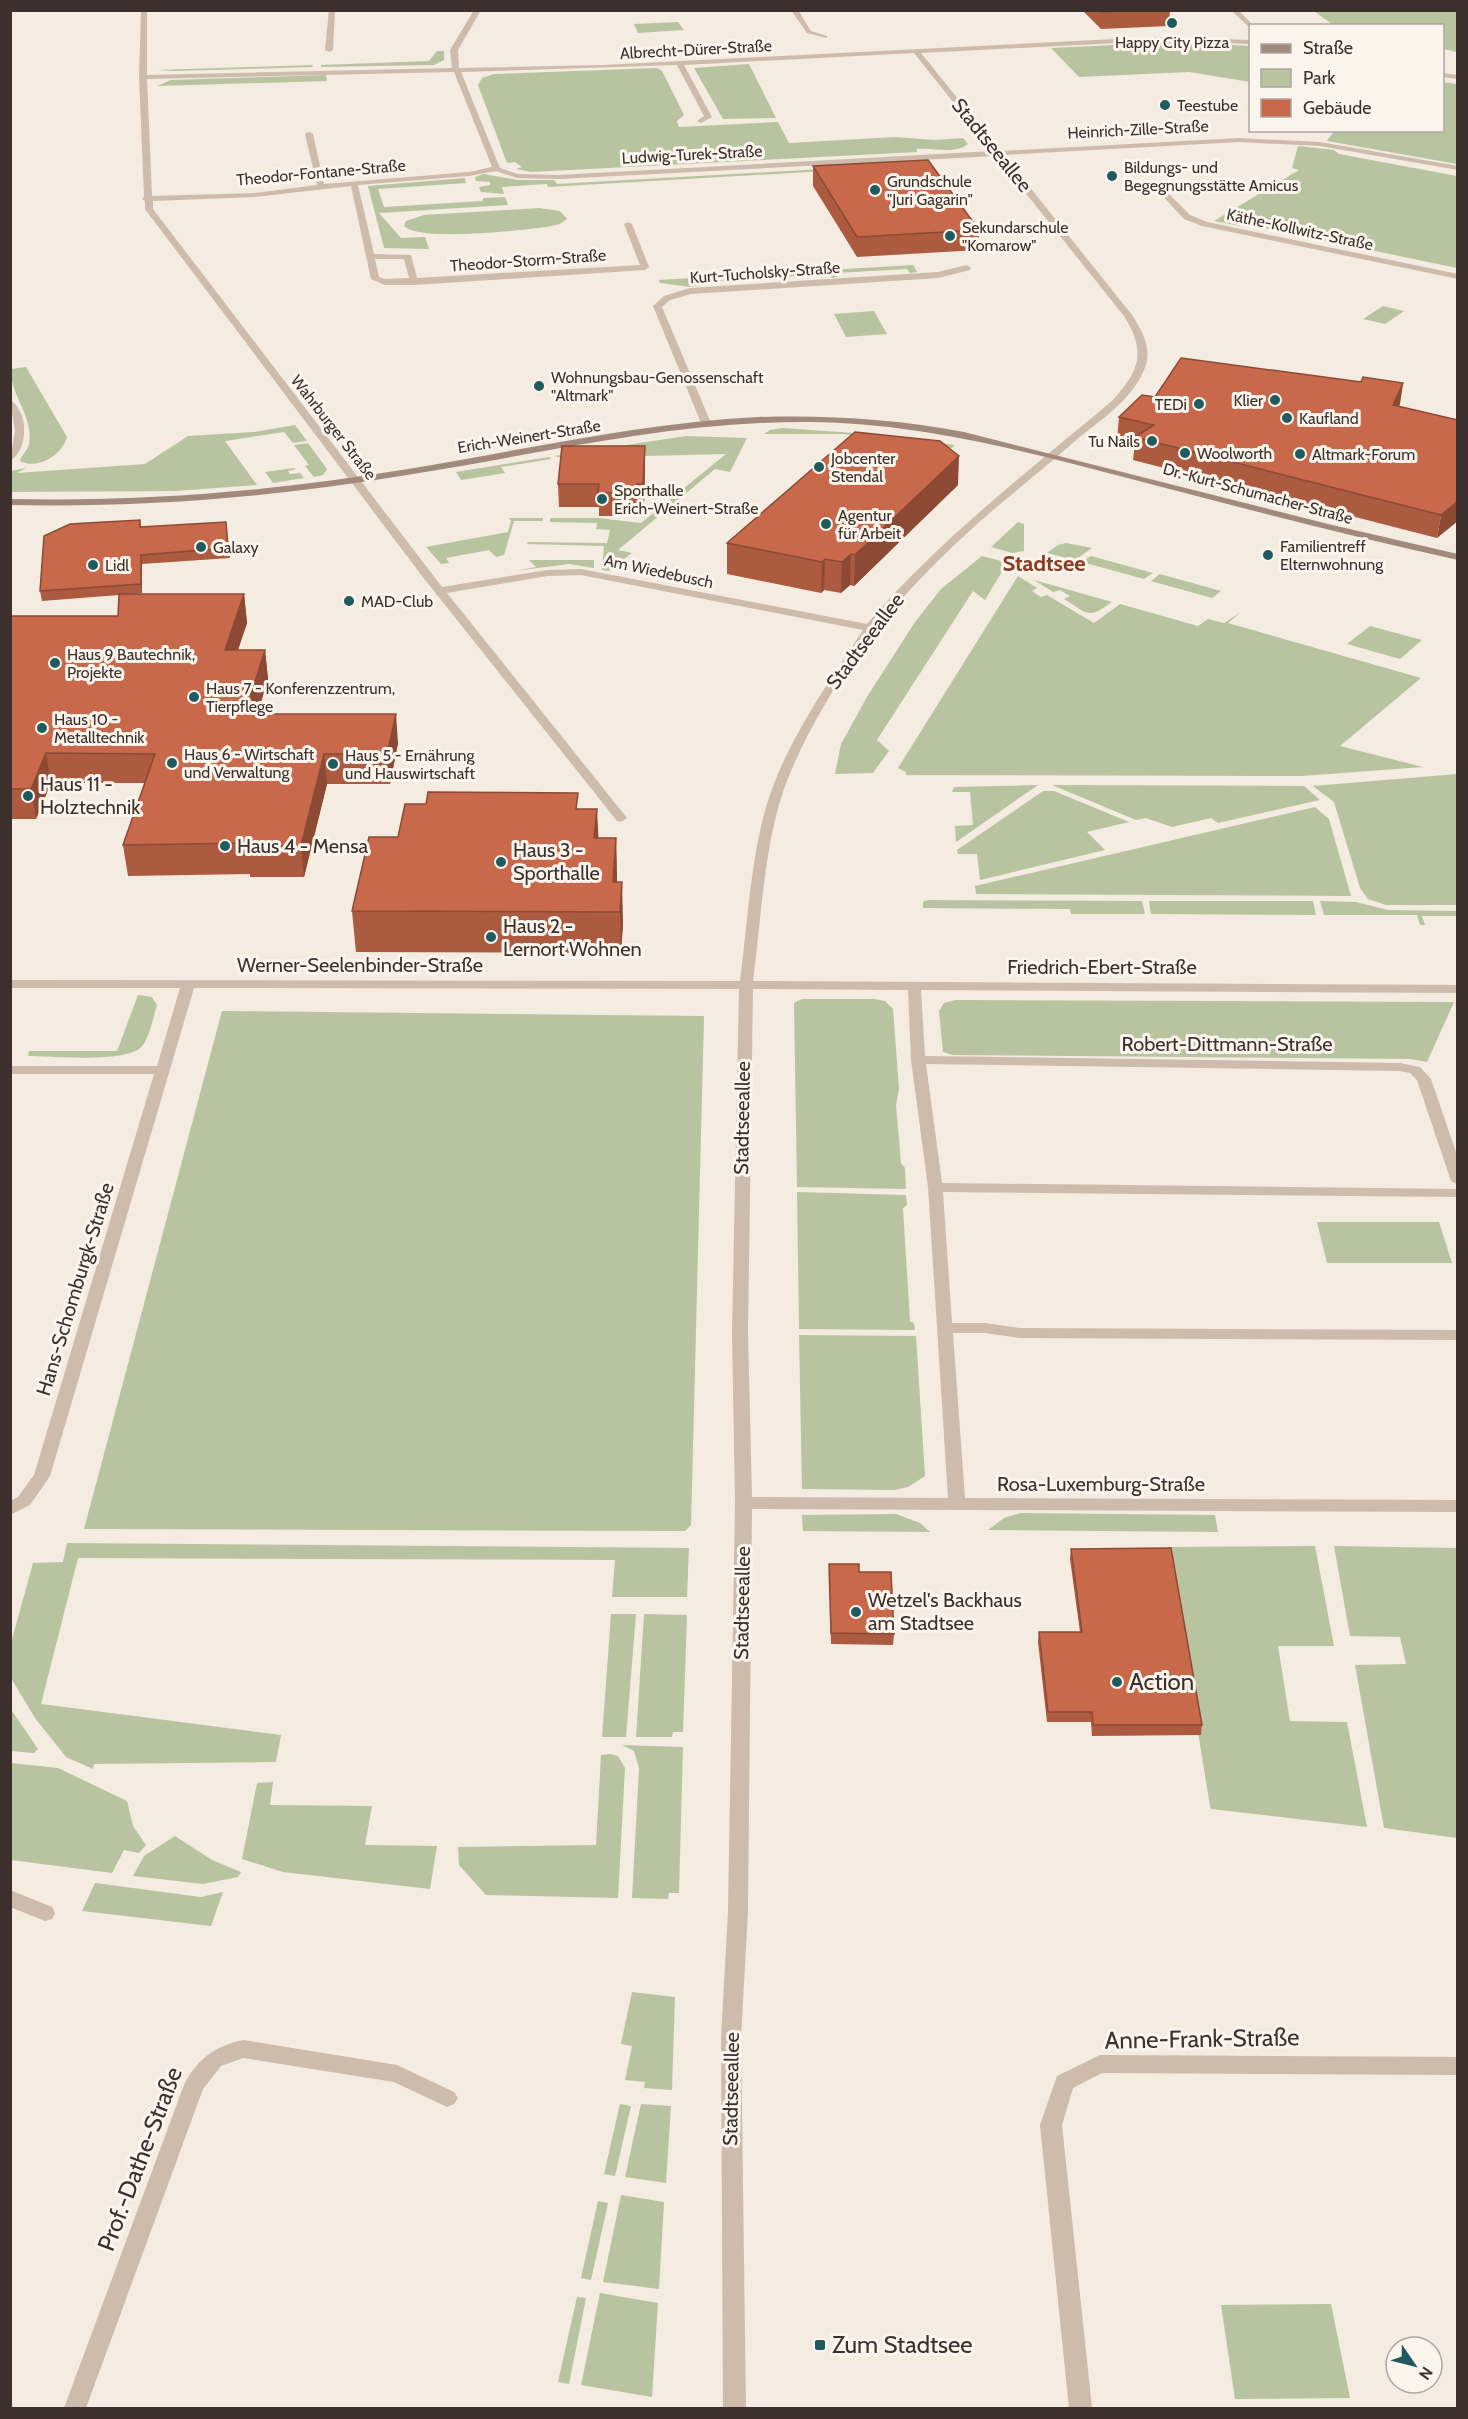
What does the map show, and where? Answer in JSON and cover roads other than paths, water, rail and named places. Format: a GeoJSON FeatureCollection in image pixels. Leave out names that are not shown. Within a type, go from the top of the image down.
{"type":"FeatureCollection","features":[{"type":"Feature","properties":{"kind":"street","name":"Wahrburger Straße"},"geometry":{"type":"LineString","coordinates":[[144,10],[146,199],[153,217],[440,591],[621,818]]}},
{"type":"Feature","properties":{"kind":"street"},"geometry":{"type":"LineString","coordinates":[[329,50],[332,10]]}},
{"type":"Feature","properties":{"kind":"street"},"geometry":{"type":"LineString","coordinates":[[478,10],[454,50],[454,64],[497,170]]}},
{"type":"Feature","properties":{"kind":"street"},"geometry":{"type":"LineString","coordinates":[[794,10],[809,32],[825,37]]}},
{"type":"Feature","properties":{"kind":"street"},"geometry":{"type":"LineString","coordinates":[[1234,10],[1249,24]]}},
{"type":"Feature","properties":{"kind":"street","name":"Albrecht-Dürer-Straße"},"geometry":{"type":"LineString","coordinates":[[143,77],[679,63],[1165,39],[1249,42]]}},
{"type":"Feature","properties":{"kind":"street","name":"Stadtseeallee"},"geometry":{"type":"LineString","coordinates":[[735,2409],[731,2049],[738,1911],[744,1503],[740,1320],[746,985],[764,846],[776,794],[818,706],[870,628],[926,567],[1051,455],[1098,418],[1125,393],[1143,362],[1142,336],[1128,315],[916,51]]}},
{"type":"Feature","properties":{"kind":"street"},"geometry":{"type":"LineString","coordinates":[[679,63],[708,117],[701,121]]}},
{"type":"Feature","properties":{"kind":"street"},"geometry":{"type":"LineString","coordinates":[[309,134],[321,187]]}},
{"type":"Feature","properties":{"kind":"street","name":"Heinrich-Zille-Straße"},"geometry":{"type":"LineString","coordinates":[[998,152],[1220,140],[1280,141],[1349,148],[1458,168]]}},
{"type":"Feature","properties":{"kind":"street","name":"Ludwig-Turek-Straße"},"geometry":{"type":"LineString","coordinates":[[497,170],[518,176],[559,177],[998,152]]}},
{"type":"Feature","properties":{"kind":"street","name":"Theodor-Fontane-Straße"},"geometry":{"type":"LineString","coordinates":[[146,199],[255,195],[497,170]]}},
{"type":"Feature","properties":{"kind":"street","name":"Theodor-Storm-Straße"},"geometry":{"type":"LineString","coordinates":[[354,183],[375,279],[379,281],[414,282],[645,267],[628,224]]}},
{"type":"Feature","properties":{"kind":"street","name":"Käthe-Kollwitz-Straße"},"geometry":{"type":"LineString","coordinates":[[1178,188],[1163,192],[1186,217],[1205,224],[1458,277]]}},
{"type":"Feature","properties":{"kind":"street"},"geometry":{"type":"LineString","coordinates":[[370,256],[408,256],[414,282]]}},
{"type":"Feature","properties":{"kind":"street","name":"Kurt-Tucholsky-Straße"},"geometry":{"type":"LineString","coordinates":[[706,423],[657,306],[667,298],[690,291],[938,275],[968,268]]}},
{"type":"Feature","properties":{"kind":"street"},"geometry":{"type":"LineString","coordinates":[[10,403],[19,423],[21,435],[20,443],[10,459]]}},
{"type":"Feature","properties":{"kind":"street","name":"Erich-Weinert-Straße"},"geometry":{"type":"LineString","coordinates":[[10,502],[190,499],[263,492],[706,423],[810,419],[894,424],[950,432],[1051,455]]}},
{"type":"Feature","properties":{"kind":"street","name":"Dr.-Kurt-Schumacher-Straße"},"geometry":{"type":"LineString","coordinates":[[1051,455],[1373,539],[1458,557]]}},
{"type":"Feature","properties":{"kind":"street","name":"Am Wiedebusch"},"geometry":{"type":"LineString","coordinates":[[440,591],[548,573],[580,572],[870,628]]}},
{"type":"Feature","properties":{"kind":"street","name":"Werner-Seelenbinder-Straße"},"geometry":{"type":"LineString","coordinates":[[10,984],[746,985]]}},
{"type":"Feature","properties":{"kind":"street","name":"Hans-Schomburgk-Straße"},"geometry":{"type":"LineString","coordinates":[[10,1509],[24,1501],[42,1476],[188,984]]}},
{"type":"Feature","properties":{"kind":"street","name":"Friedrich-Ebert-Straße"},"geometry":{"type":"LineString","coordinates":[[746,985],[1458,989]]}},
{"type":"Feature","properties":{"kind":"street"},"geometry":{"type":"LineString","coordinates":[[914,985],[918,1060],[936,1187],[957,1504]]}},
{"type":"Feature","properties":{"kind":"street","name":"Robert-Dittmann-Straße"},"geometry":{"type":"LineString","coordinates":[[918,1060],[1400,1067],[1414,1070],[1424,1079],[1458,1181]]}},
{"type":"Feature","properties":{"kind":"street"},"geometry":{"type":"LineString","coordinates":[[10,1070],[162,1070]]}},
{"type":"Feature","properties":{"kind":"street"},"geometry":{"type":"LineString","coordinates":[[936,1187],[1458,1192]]}},
{"type":"Feature","properties":{"kind":"street"},"geometry":{"type":"LineString","coordinates":[[944,1328],[985,1328],[1020,1333],[1458,1335]]}},
{"type":"Feature","properties":{"kind":"street","name":"Rosa-Luxemburg-Straße"},"geometry":{"type":"LineString","coordinates":[[744,1503],[1458,1506]]}},
{"type":"Feature","properties":{"kind":"street"},"geometry":{"type":"LineString","coordinates":[[10,1898],[45,1913]]}},
{"type":"Feature","properties":{"kind":"street","name":"Prof.-Dathe-Straße"},"geometry":{"type":"LineString","coordinates":[[75,2409],[194,2085],[209,2062],[226,2052],[243,2049],[397,2074],[447,2098]]}},
{"type":"Feature","properties":{"kind":"street","name":"Anne-Frank-Straße"},"geometry":{"type":"LineString","coordinates":[[1080,2409],[1051,2125],[1064,2082],[1100,2064],[1458,2066]]}},
{"type":"Feature","properties":{"kind":"place","name":"Happy City Pizza"},"geometry":{"type":"Point","coordinates":[1172,23]}},
{"type":"Feature","properties":{"kind":"place","name":"Teestube"},"geometry":{"type":"Point","coordinates":[1165,105]}},
{"type":"Feature","properties":{"kind":"place","name":"Bildungs- und Begegnungsstätte Amicus"},"geometry":{"type":"Point","coordinates":[1112,176]}},
{"type":"Feature","properties":{"kind":"place","name":"Grundschule \"Juri Gagarin\""},"geometry":{"type":"Point","coordinates":[875,190]}},
{"type":"Feature","properties":{"kind":"place","name":"Sekundarschule \"Komarow\""},"geometry":{"type":"Point","coordinates":[950,236]}},
{"type":"Feature","properties":{"kind":"place","name":"Wohnungsbau-Genossenschaft \"Altmark\""},"geometry":{"type":"Point","coordinates":[539,386]}},
{"type":"Feature","properties":{"kind":"place","name":"Klier"},"geometry":{"type":"Point","coordinates":[1275,400]}},
{"type":"Feature","properties":{"kind":"place","name":"TEDi"},"geometry":{"type":"Point","coordinates":[1199,404]}},
{"type":"Feature","properties":{"kind":"place","name":"Kaufland"},"geometry":{"type":"Point","coordinates":[1287,418]}},
{"type":"Feature","properties":{"kind":"place","name":"Tu Nails"},"geometry":{"type":"Point","coordinates":[1152,441]}},
{"type":"Feature","properties":{"kind":"place","name":"Woolworth"},"geometry":{"type":"Point","coordinates":[1185,453]}},
{"type":"Feature","properties":{"kind":"place","name":"Altmark-Forum"},"geometry":{"type":"Point","coordinates":[1300,454]}},
{"type":"Feature","properties":{"kind":"place","name":"Jobcenter Stendal"},"geometry":{"type":"Point","coordinates":[819,467]}},
{"type":"Feature","properties":{"kind":"place","name":"Sporthalle Erich-Weinert-Straße"},"geometry":{"type":"Point","coordinates":[602,499]}},
{"type":"Feature","properties":{"kind":"place","name":"Agentur für Arbeit"},"geometry":{"type":"Point","coordinates":[826,524]}},
{"type":"Feature","properties":{"kind":"place","name":"Galaxy"},"geometry":{"type":"Point","coordinates":[201,547]}},
{"type":"Feature","properties":{"kind":"place","name":"Familientreff Elternwohnung"},"geometry":{"type":"Point","coordinates":[1268,555]}},
{"type":"Feature","properties":{"kind":"place","name":"Lidl"},"geometry":{"type":"Point","coordinates":[93,565]}},
{"type":"Feature","properties":{"kind":"place","name":"MAD-Club"},"geometry":{"type":"Point","coordinates":[349,601]}},
{"type":"Feature","properties":{"kind":"place","name":"Haus 9 Bautechnik, Projekte"},"geometry":{"type":"Point","coordinates":[55,663]}},
{"type":"Feature","properties":{"kind":"place","name":"Haus 7 - Konferenzzentrum, Tierpflege"},"geometry":{"type":"Point","coordinates":[194,697]}},
{"type":"Feature","properties":{"kind":"place","name":"Haus 10 - Metalltechnik"},"geometry":{"type":"Point","coordinates":[42,728]}},
{"type":"Feature","properties":{"kind":"place","name":"Haus 6 - Wirtschaft und Verwaltung"},"geometry":{"type":"Point","coordinates":[172,763]}},
{"type":"Feature","properties":{"kind":"place","name":"Haus 5 - Ernährung und Hauswirtschaft"},"geometry":{"type":"Point","coordinates":[333,764]}},
{"type":"Feature","properties":{"kind":"place","name":"Haus 11 - Holztechnik"},"geometry":{"type":"Point","coordinates":[28,796]}},
{"type":"Feature","properties":{"kind":"place","name":"Haus 4 - Mensa"},"geometry":{"type":"Point","coordinates":[225,846]}},
{"type":"Feature","properties":{"kind":"place","name":"Haus 3 - Sporthalle"},"geometry":{"type":"Point","coordinates":[501,862]}},
{"type":"Feature","properties":{"kind":"place","name":"Haus 2 - Lernort Wohnen"},"geometry":{"type":"Point","coordinates":[491,937]}},
{"type":"Feature","properties":{"kind":"place","name":"Wetzel's Backhaus am Stadtsee"},"geometry":{"type":"Point","coordinates":[856,1612]}},
{"type":"Feature","properties":{"kind":"place","name":"Action"},"geometry":{"type":"Point","coordinates":[1117,1682]}},
{"type":"Feature","properties":{"kind":"place","name":"Zum Stadtsee"},"geometry":{"type":"Point","coordinates":[820,2345]}},
{"type":"Feature","properties":{"kind":"district","name":"Stadtsee"},"geometry":{"type":"Point","coordinates":[1044,563]}}]}
